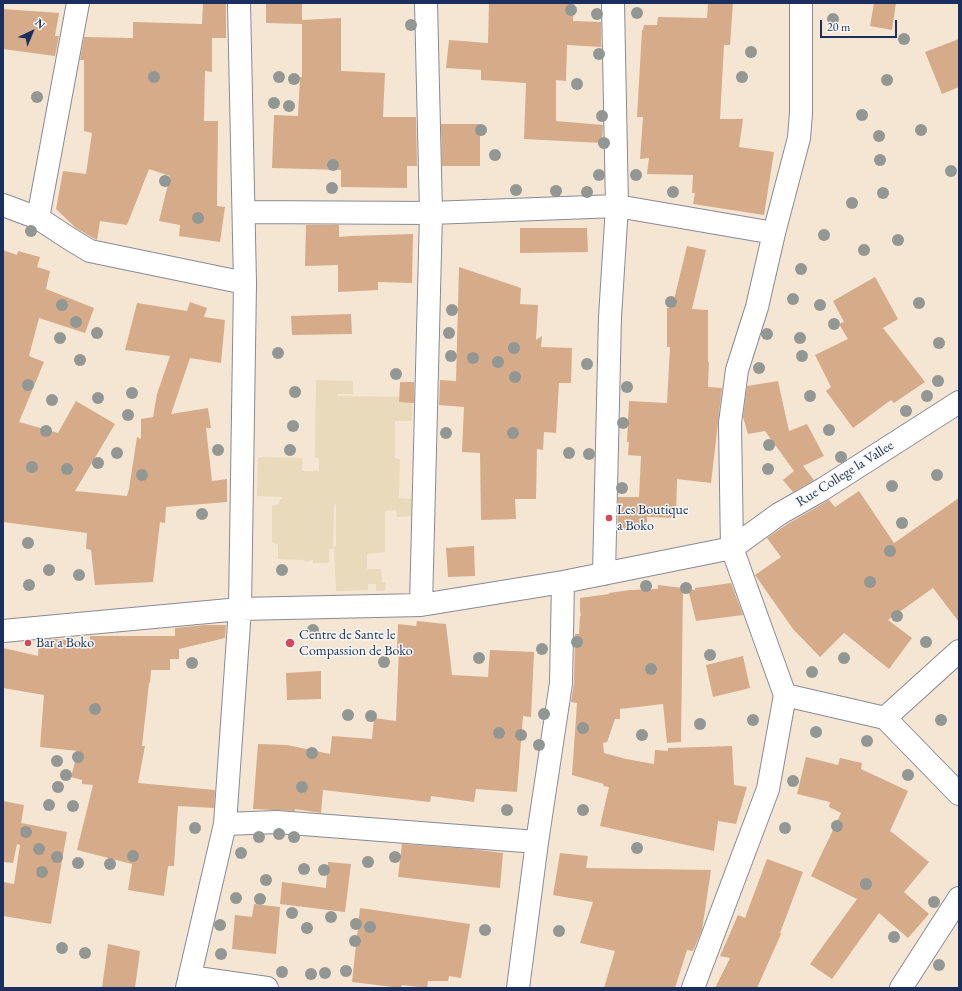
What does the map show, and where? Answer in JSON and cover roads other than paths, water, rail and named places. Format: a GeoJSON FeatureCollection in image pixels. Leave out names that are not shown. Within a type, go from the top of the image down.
{"type":"FeatureCollection","features":[{"type":"Feature","properties":{"kind":"street"},"geometry":{"type":"LineString","coordinates":[[38,218],[78,3]]}},
{"type":"Feature","properties":{"kind":"street"},"geometry":{"type":"LineString","coordinates":[[239,3],[245,283],[240,610],[225,824],[188,983],[266,988]]}},
{"type":"Feature","properties":{"kind":"street"},"geometry":{"type":"LineString","coordinates":[[421,606],[431,213],[426,3]]}},
{"type":"Feature","properties":{"kind":"street"},"geometry":{"type":"LineString","coordinates":[[604,574],[610,317],[617,206],[614,3]]}},
{"type":"Feature","properties":{"kind":"street"},"geometry":{"type":"LineString","coordinates":[[693,988],[768,789],[785,695],[732,548],[730,423],[737,370],[757,307],[774,233],[799,138],[801,113],[801,3]]}},
{"type":"Feature","properties":{"kind":"street"},"geometry":{"type":"LineString","coordinates":[[3,205],[38,218],[90,251],[245,283]]}},
{"type":"Feature","properties":{"kind":"street"},"geometry":{"type":"LineString","coordinates":[[244,212],[431,213],[617,206],[774,233]]}},
{"type":"Feature","properties":{"kind":"street","name":"Rue College la Vallee"},"geometry":{"type":"LineString","coordinates":[[732,548],[779,514],[823,489],[959,402]]}},
{"type":"Feature","properties":{"kind":"street"},"geometry":{"type":"LineString","coordinates":[[3,631],[240,610],[421,606],[563,582],[732,548]]}},
{"type":"Feature","properties":{"kind":"street"},"geometry":{"type":"LineString","coordinates":[[518,988],[537,842],[561,683],[563,582]]}},
{"type":"Feature","properties":{"kind":"street"},"geometry":{"type":"LineString","coordinates":[[885,718],[959,651]]}},
{"type":"Feature","properties":{"kind":"street"},"geometry":{"type":"LineString","coordinates":[[785,695],[885,718],[959,794]]}},
{"type":"Feature","properties":{"kind":"street"},"geometry":{"type":"LineString","coordinates":[[225,824],[277,822],[537,842]]}},
{"type":"Feature","properties":{"kind":"street"},"geometry":{"type":"LineString","coordinates":[[901,988],[959,898]]}},
{"type":"Feature","properties":{"kind":"place","name":"Les Boutique a Boko"},"geometry":{"type":"Point","coordinates":[609,518]}},
{"type":"Feature","properties":{"kind":"place","name":"Bar a Boko"},"geometry":{"type":"Point","coordinates":[28,643]}},
{"type":"Feature","properties":{"kind":"place","name":"Centre de Sante le Compassion de Boko"},"geometry":{"type":"Point","coordinates":[290,643]}}]}
